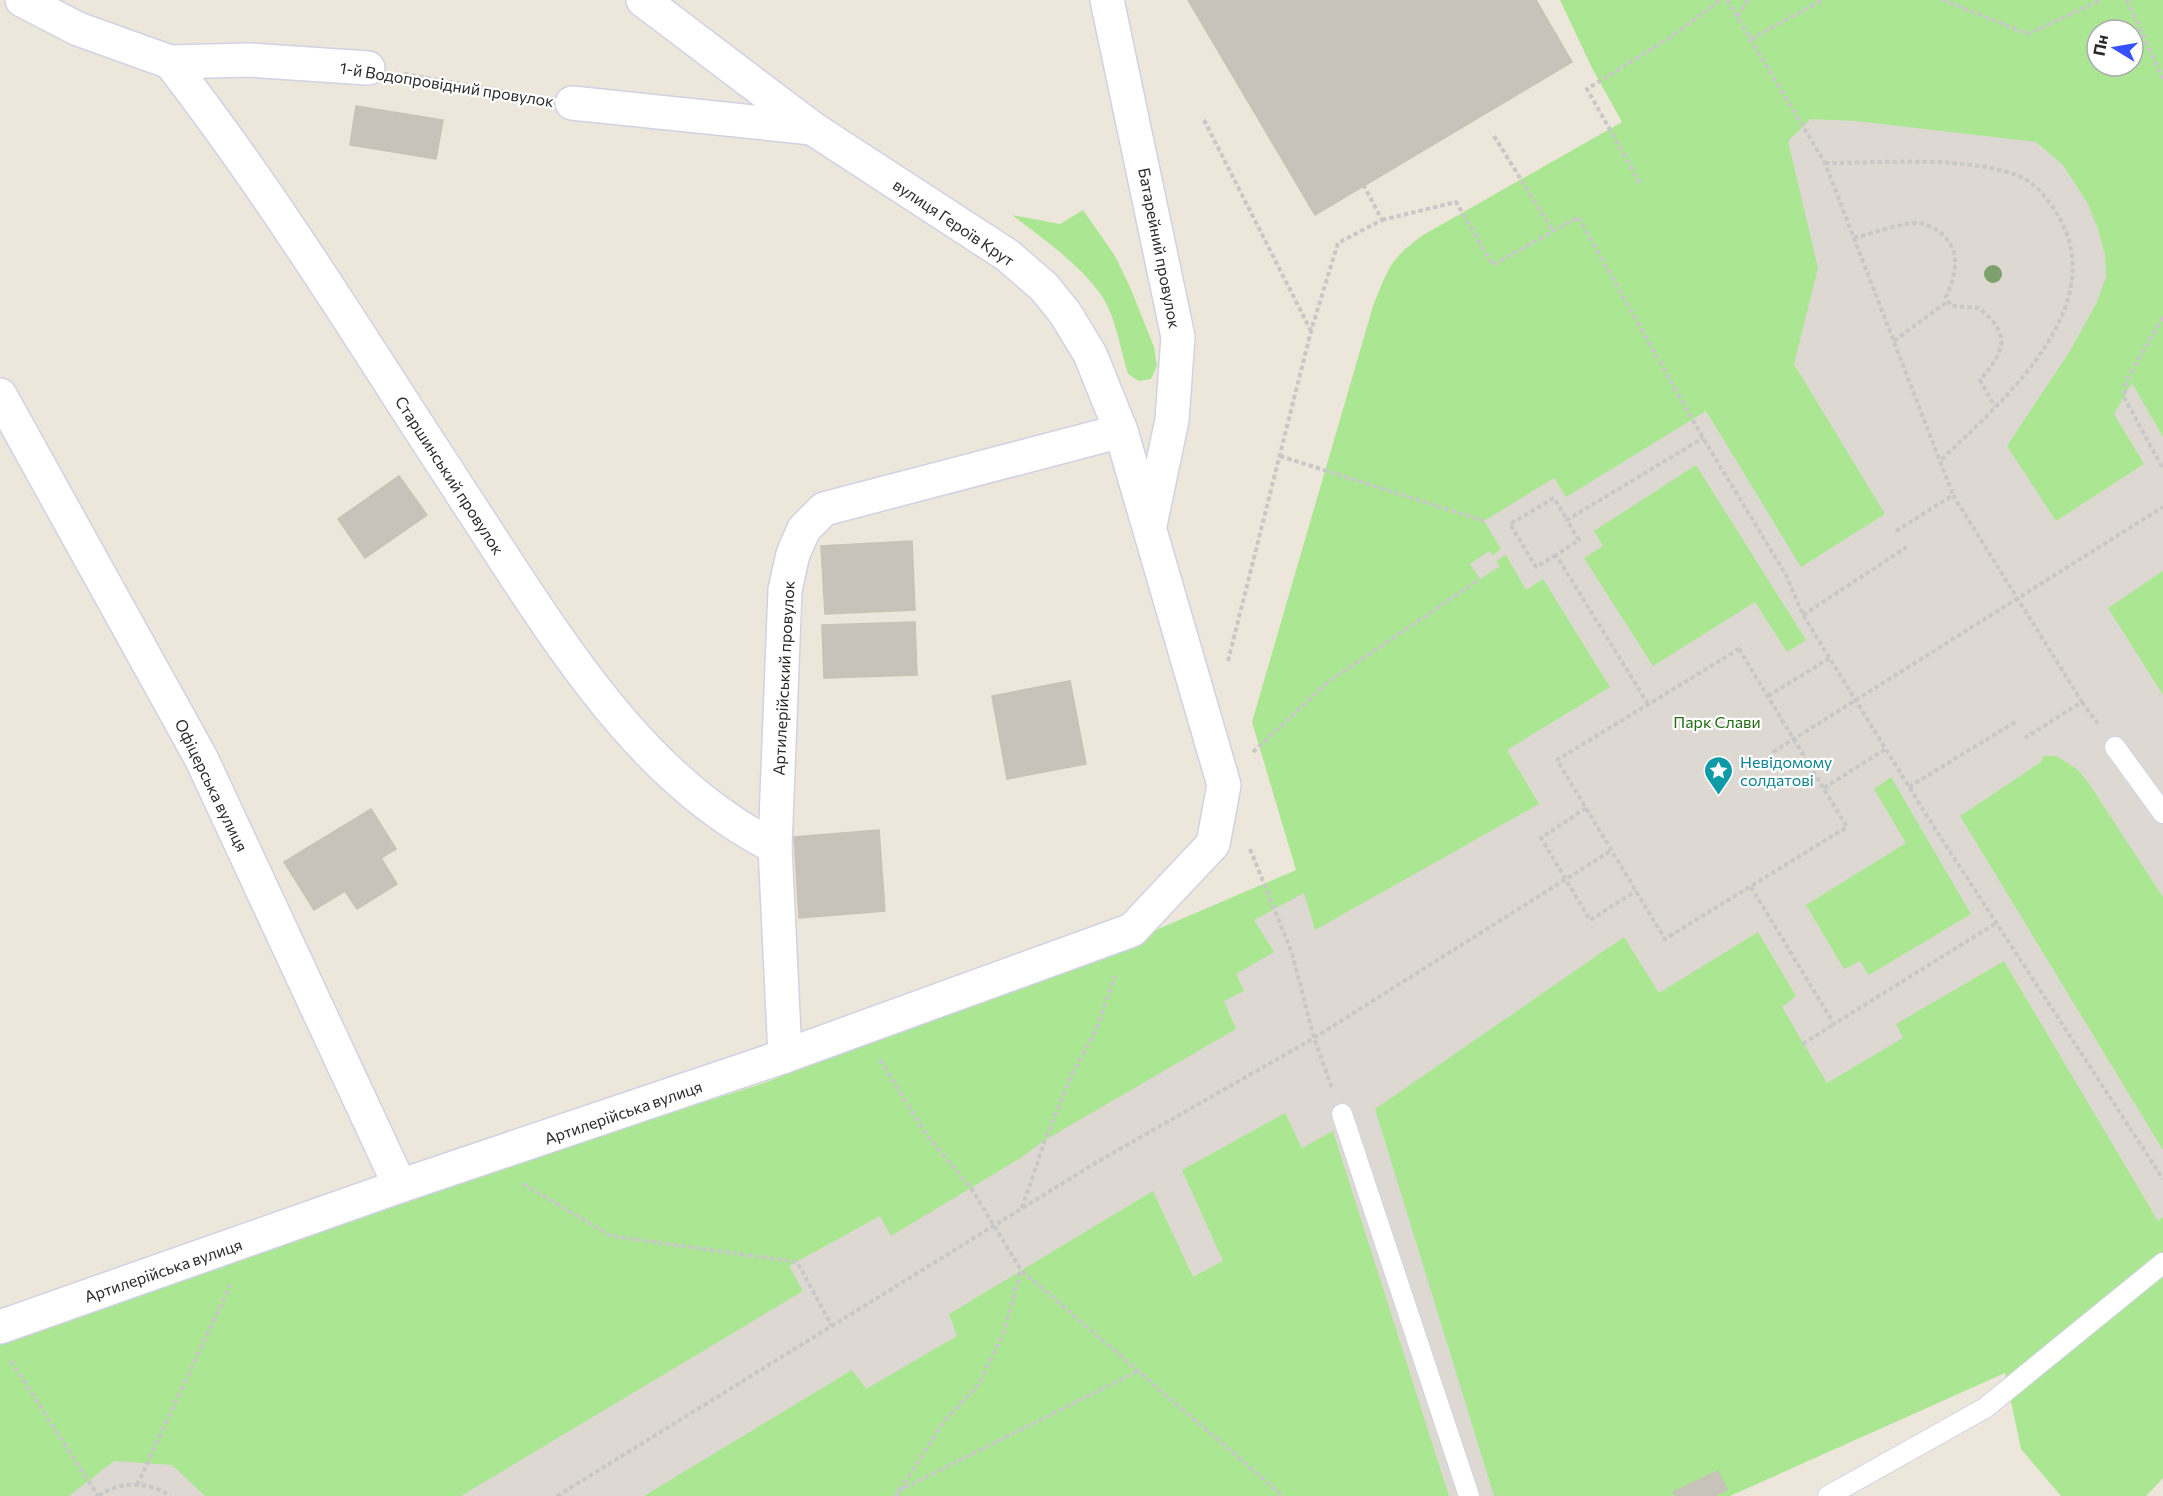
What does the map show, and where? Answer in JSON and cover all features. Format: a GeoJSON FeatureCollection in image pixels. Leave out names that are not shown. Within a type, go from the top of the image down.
{"type":"FeatureCollection","features":[{"type":"Feature","properties":{"kind":"street","name":"1-й Водопровідний провулок"},"geometry":{"type":"LineString","coordinates":[[22,0],[78,29],[170,62],[248,60],[368,68]]}},
{"type":"Feature","properties":{"kind":"street","name":"вулиця Героїв Крут"},"geometry":{"type":"LineString","coordinates":[[643,0],[812,128],[1007,255],[1044,286],[1065,313],[1090,354],[1120,431],[1224,785]]}},
{"type":"Feature","properties":{"kind":"street","name":"Батарейний провулок"},"geometry":{"type":"LineString","coordinates":[[1107,0],[1178,337],[1172,420],[1149,533]]}},
{"type":"Feature","properties":{"kind":"street","name":"Старшинський провулок"},"geometry":{"type":"LineString","coordinates":[[170,62],[210,114],[342,307],[547,623],[615,715],[696,794],[747,833],[775,847]]}},
{"type":"Feature","properties":{"kind":"street","name":"1-й Водопровідний провулок"},"geometry":{"type":"LineString","coordinates":[[572,103],[812,128]]}},
{"type":"Feature","properties":{"kind":"street","name":"Офіцерська вулиця"},"geometry":{"type":"LineString","coordinates":[[0,395],[201,758],[400,1186]]}},
{"type":"Feature","properties":{"kind":"street","name":"Артилерійський провулок"},"geometry":{"type":"LineString","coordinates":[[785,1056],[775,847],[785,590],[793,554],[804,529],[824,509],[1120,431]]}},
{"type":"Feature","properties":{"kind":"street","name":"Артилерійська вулиця"},"geometry":{"type":"LineString","coordinates":[[3,1341],[251,1239],[400,1186],[483,1160],[785,1056],[1132,930],[1213,844],[1224,785]]}},
{"type":"Feature","properties":{"kind":"lane"},"geometry":{"type":"LineString","coordinates":[[2115,747],[2163,813]]}},
{"type":"Feature","properties":{"kind":"lane"},"geometry":{"type":"LineString","coordinates":[[1342,1114],[1469,1496]]}},
{"type":"Feature","properties":{"kind":"lane"},"geometry":{"type":"LineString","coordinates":[[1828,1496],[1985,1408],[2163,1263]]}},
{"type":"Feature","properties":{"kind":"path"},"geometry":{"type":"LineString","coordinates":[[1640,183],[1587,89],[1669,38],[1721,0]]}},
{"type":"Feature","properties":{"kind":"path"},"geometry":{"type":"LineString","coordinates":[[1727,0],[1825,164],[1953,495],[2082,702],[2025,738]]}},
{"type":"Feature","properties":{"kind":"path"},"geometry":{"type":"LineString","coordinates":[[1737,16],[1748,0]]}},
{"type":"Feature","properties":{"kind":"path"},"geometry":{"type":"LineString","coordinates":[[1751,39],[1822,0]]}},
{"type":"Feature","properties":{"kind":"path"},"geometry":{"type":"LineString","coordinates":[[1943,0],[2028,34],[2101,0]]}},
{"type":"Feature","properties":{"kind":"path"},"geometry":{"type":"LineString","coordinates":[[2127,0],[2163,79]]}},
{"type":"Feature","properties":{"kind":"path","name":"1-й Водопровідний провулок"},"geometry":{"type":"LineString","coordinates":[[368,68],[572,103]]}},
{"type":"Feature","properties":{"kind":"path"},"geometry":{"type":"LineString","coordinates":[[1204,120],[1311,331]]}},
{"type":"Feature","properties":{"kind":"path"},"geometry":{"type":"LineString","coordinates":[[1494,136],[1553,231]]}},
{"type":"Feature","properties":{"kind":"path"},"geometry":{"type":"LineString","coordinates":[[1825,164],[1960,163],[2013,174],[2037,187],[2052,204],[2069,236],[2072,282],[2054,334],[2026,375],[1940,461]]}},
{"type":"Feature","properties":{"kind":"path"},"geometry":{"type":"LineString","coordinates":[[1364,186],[1382,220]]}},
{"type":"Feature","properties":{"kind":"path"},"geometry":{"type":"LineString","coordinates":[[1227,666],[1311,331],[1338,243],[1382,220],[1456,202],[1492,265],[1578,217],[1703,438],[1786,575],[1803,615],[1910,787],[2163,1179]]}},
{"type":"Feature","properties":{"kind":"path"},"geometry":{"type":"LineString","coordinates":[[1854,238],[1919,223],[1936,229],[1947,239],[1955,252],[1956,269],[1946,297],[1948,301],[1951,306],[1978,308],[2000,329],[2003,345],[1994,364],[1980,380],[1995,407]]}},
{"type":"Feature","properties":{"kind":"path"},"geometry":{"type":"LineString","coordinates":[[1894,341],[1948,301]]}},
{"type":"Feature","properties":{"kind":"path"},"geometry":{"type":"LineString","coordinates":[[2163,317],[2126,381],[2124,397],[2163,469]]}},
{"type":"Feature","properties":{"kind":"path"},"geometry":{"type":"LineString","coordinates":[[1567,520],[1703,438]]}},
{"type":"Feature","properties":{"kind":"path"},"geometry":{"type":"LineString","coordinates":[[1280,456],[1484,521]]}},
{"type":"Feature","properties":{"kind":"path"},"geometry":{"type":"LineString","coordinates":[[1896,531],[1953,495]]}},
{"type":"Feature","properties":{"kind":"path"},"geometry":{"type":"LineString","coordinates":[[1554,498],[1580,540],[1556,555],[1536,567],[1510,524],[1554,498]]}},
{"type":"Feature","properties":{"kind":"path"},"geometry":{"type":"LineString","coordinates":[[1773,752],[2019,600],[2163,507]]}},
{"type":"Feature","properties":{"kind":"path"},"geometry":{"type":"LineString","coordinates":[[1803,615],[1906,547]]}},
{"type":"Feature","properties":{"kind":"path"},"geometry":{"type":"LineString","coordinates":[[1556,555],[1648,704]]}},
{"type":"Feature","properties":{"kind":"path"},"geometry":{"type":"LineString","coordinates":[[1224,785],[1259,746],[1328,682],[1480,579]]}},
{"type":"Feature","properties":{"kind":"path"},"geometry":{"type":"LineString","coordinates":[[1739,649],[1847,827],[1665,939],[1557,760],[1648,704],[1739,649]]}},
{"type":"Feature","properties":{"kind":"path"},"geometry":{"type":"LineString","coordinates":[[1768,696],[1830,658]]}},
{"type":"Feature","properties":{"kind":"path"},"geometry":{"type":"LineString","coordinates":[[1910,787],[2015,722]]}},
{"type":"Feature","properties":{"kind":"path"},"geometry":{"type":"LineString","coordinates":[[1824,788],[1887,748]]}},
{"type":"Feature","properties":{"kind":"path"},"geometry":{"type":"LineString","coordinates":[[1586,808],[1541,838],[1564,879],[1590,920],[1636,891]]}},
{"type":"Feature","properties":{"kind":"path"},"geometry":{"type":"LineString","coordinates":[[1249,847],[1292,953],[1314,1038],[1342,1114]]}},
{"type":"Feature","properties":{"kind":"path"},"geometry":{"type":"LineString","coordinates":[[557,1496],[1022,1208],[1314,1038],[1612,850]]}},
{"type":"Feature","properties":{"kind":"path"},"geometry":{"type":"LineString","coordinates":[[1751,886],[1834,1024]]}},
{"type":"Feature","properties":{"kind":"path"},"geometry":{"type":"LineString","coordinates":[[1803,1044],[1998,922]]}},
{"type":"Feature","properties":{"kind":"path"},"geometry":{"type":"LineString","coordinates":[[1022,1208],[1045,1140],[1072,1074],[1096,1030],[1132,930]]}},
{"type":"Feature","properties":{"kind":"path"},"geometry":{"type":"LineString","coordinates":[[861,1029],[926,1134],[971,1188],[1021,1270],[1283,1496]]}},
{"type":"Feature","properties":{"kind":"path"},"geometry":{"type":"LineString","coordinates":[[483,1160],[611,1236],[797,1262],[832,1326]]}},
{"type":"Feature","properties":{"kind":"path"},"geometry":{"type":"LineString","coordinates":[[136,1485],[251,1239]]}},
{"type":"Feature","properties":{"kind":"path"},"geometry":{"type":"LineString","coordinates":[[896,1496],[944,1421],[979,1384],[1004,1332],[1021,1270]]}},
{"type":"Feature","properties":{"kind":"path"},"geometry":{"type":"LineString","coordinates":[[3,1341],[98,1496],[105,1491],[126,1485],[147,1485],[170,1496]]}},
{"type":"Feature","properties":{"kind":"path"},"geometry":{"type":"LineString","coordinates":[[898,1491],[1138,1371]]}},
{"type":"Feature","properties":{"kind":"green space","name":"Парк Слави"},"geometry":{"type":"Polygon","coordinates":[[[1560,0],[2163,0],[2163,1478],[2146,1496],[2061,1496],[2021,1449],[2005,1373],[1730,1496],[0,1496],[0,1342],[529,1158],[767,1082],[845,1051],[1023,987],[1296,870],[1252,722],[1373,306],[1383,282],[1397,257],[1413,242],[1622,122],[1592,68],[1560,0]]]}},
{"type":"Feature","properties":{"kind":"green space"},"geometry":{"type":"Polygon","coordinates":[[[1083,210],[1115,256],[1130,287],[1154,347],[1157,366],[1151,379],[1139,381],[1128,374],[1110,311],[1088,279],[1064,255],[1012,215],[1060,224],[1083,210]]]}},
{"type":"Feature","properties":{"kind":"shaded area"},"geometry":{"type":"Polygon","coordinates":[[[1811,119],[1856,121],[2036,142],[2063,165],[2088,204],[2098,229],[2105,255],[2106,277],[2097,302],[2070,351],[2007,446],[2056,521],[2144,464],[2114,414],[2132,383],[2163,437],[2163,571],[2108,608],[2163,695],[2163,897],[2088,782],[2077,769],[2056,756],[2043,756],[2041,762],[1960,816],[2163,1150],[2163,1217],[2158,1221],[2004,961],[1896,1024],[1903,1038],[1827,1083],[1782,1007],[1796,996],[1758,932],[1659,993],[1624,937],[1375,1109],[1494,1496],[1449,1496],[1333,1131],[1302,1148],[1285,1113],[1182,1170],[1223,1261],[1193,1277],[1153,1191],[949,1314],[957,1336],[866,1389],[852,1370],[644,1496],[461,1496],[803,1291],[789,1266],[880,1216],[891,1236],[1019,1159],[1045,1140],[1236,1029],[1224,1001],[1244,991],[1236,974],[1274,952],[1254,920],[1304,893],[1315,930],[1539,804],[1507,750],[1610,687],[1543,579],[1526,590],[1506,555],[1496,561],[1500,566],[1480,579],[1470,564],[1489,551],[1493,555],[1501,549],[1484,521],[1554,478],[1566,497],[1706,411],[1801,567],[1885,514],[1794,364],[1818,268],[1788,141],[1811,119]],[[1696,465],[1594,531],[1603,546],[1584,558],[1653,666],[1755,602],[1787,652],[1806,640],[1696,465]],[[1891,777],[1874,789],[1906,843],[1806,905],[1844,969],[1860,961],[1869,975],[1971,914],[1891,777]]]}},
{"type":"Feature","properties":{"kind":"shaded area"},"geometry":{"type":"Polygon","coordinates":[[[114,1461],[172,1465],[205,1496],[69,1496],[114,1461]]]}},
{"type":"Feature","properties":{"kind":"building"},"geometry":{"type":"Polygon","coordinates":[[[1188,0],[1536,0],[1572,62],[1315,215],[1188,0]]]}},
{"type":"Feature","properties":{"kind":"building"},"geometry":{"type":"Polygon","coordinates":[[[356,106],[443,120],[436,159],[350,145],[356,106]]]}},
{"type":"Feature","properties":{"kind":"building"},"geometry":{"type":"Polygon","coordinates":[[[399,476],[427,515],[365,558],[338,519],[399,476]]]}},
{"type":"Feature","properties":{"kind":"building"},"geometry":{"type":"Polygon","coordinates":[[[912,541],[915,610],[825,614],[821,546],[912,541]]]}},
{"type":"Feature","properties":{"kind":"building"},"geometry":{"type":"Polygon","coordinates":[[[915,622],[917,675],[824,678],[822,625],[915,622]]]}},
{"type":"Feature","properties":{"kind":"building"},"geometry":{"type":"Polygon","coordinates":[[[1070,681],[1086,764],[1007,779],[992,696],[1070,681]]]}},
{"type":"Feature","properties":{"kind":"building"},"geometry":{"type":"Polygon","coordinates":[[[371,809],[396,849],[381,858],[397,884],[357,909],[345,891],[314,910],[284,862],[371,809]]]}},
{"type":"Feature","properties":{"kind":"building"},"geometry":{"type":"Polygon","coordinates":[[[879,830],[885,911],[799,918],[794,837],[879,830]]]}},
{"type":"Feature","properties":{"kind":"building"},"geometry":{"type":"Polygon","coordinates":[[[1718,1471],[1727,1490],[1714,1496],[1676,1496],[1673,1492],[1718,1471]]]}},
{"type":"Feature","properties":{"kind":"place","name":"Невідомому солдатові"},"geometry":{"type":"Point","coordinates":[1719,796]}}]}
